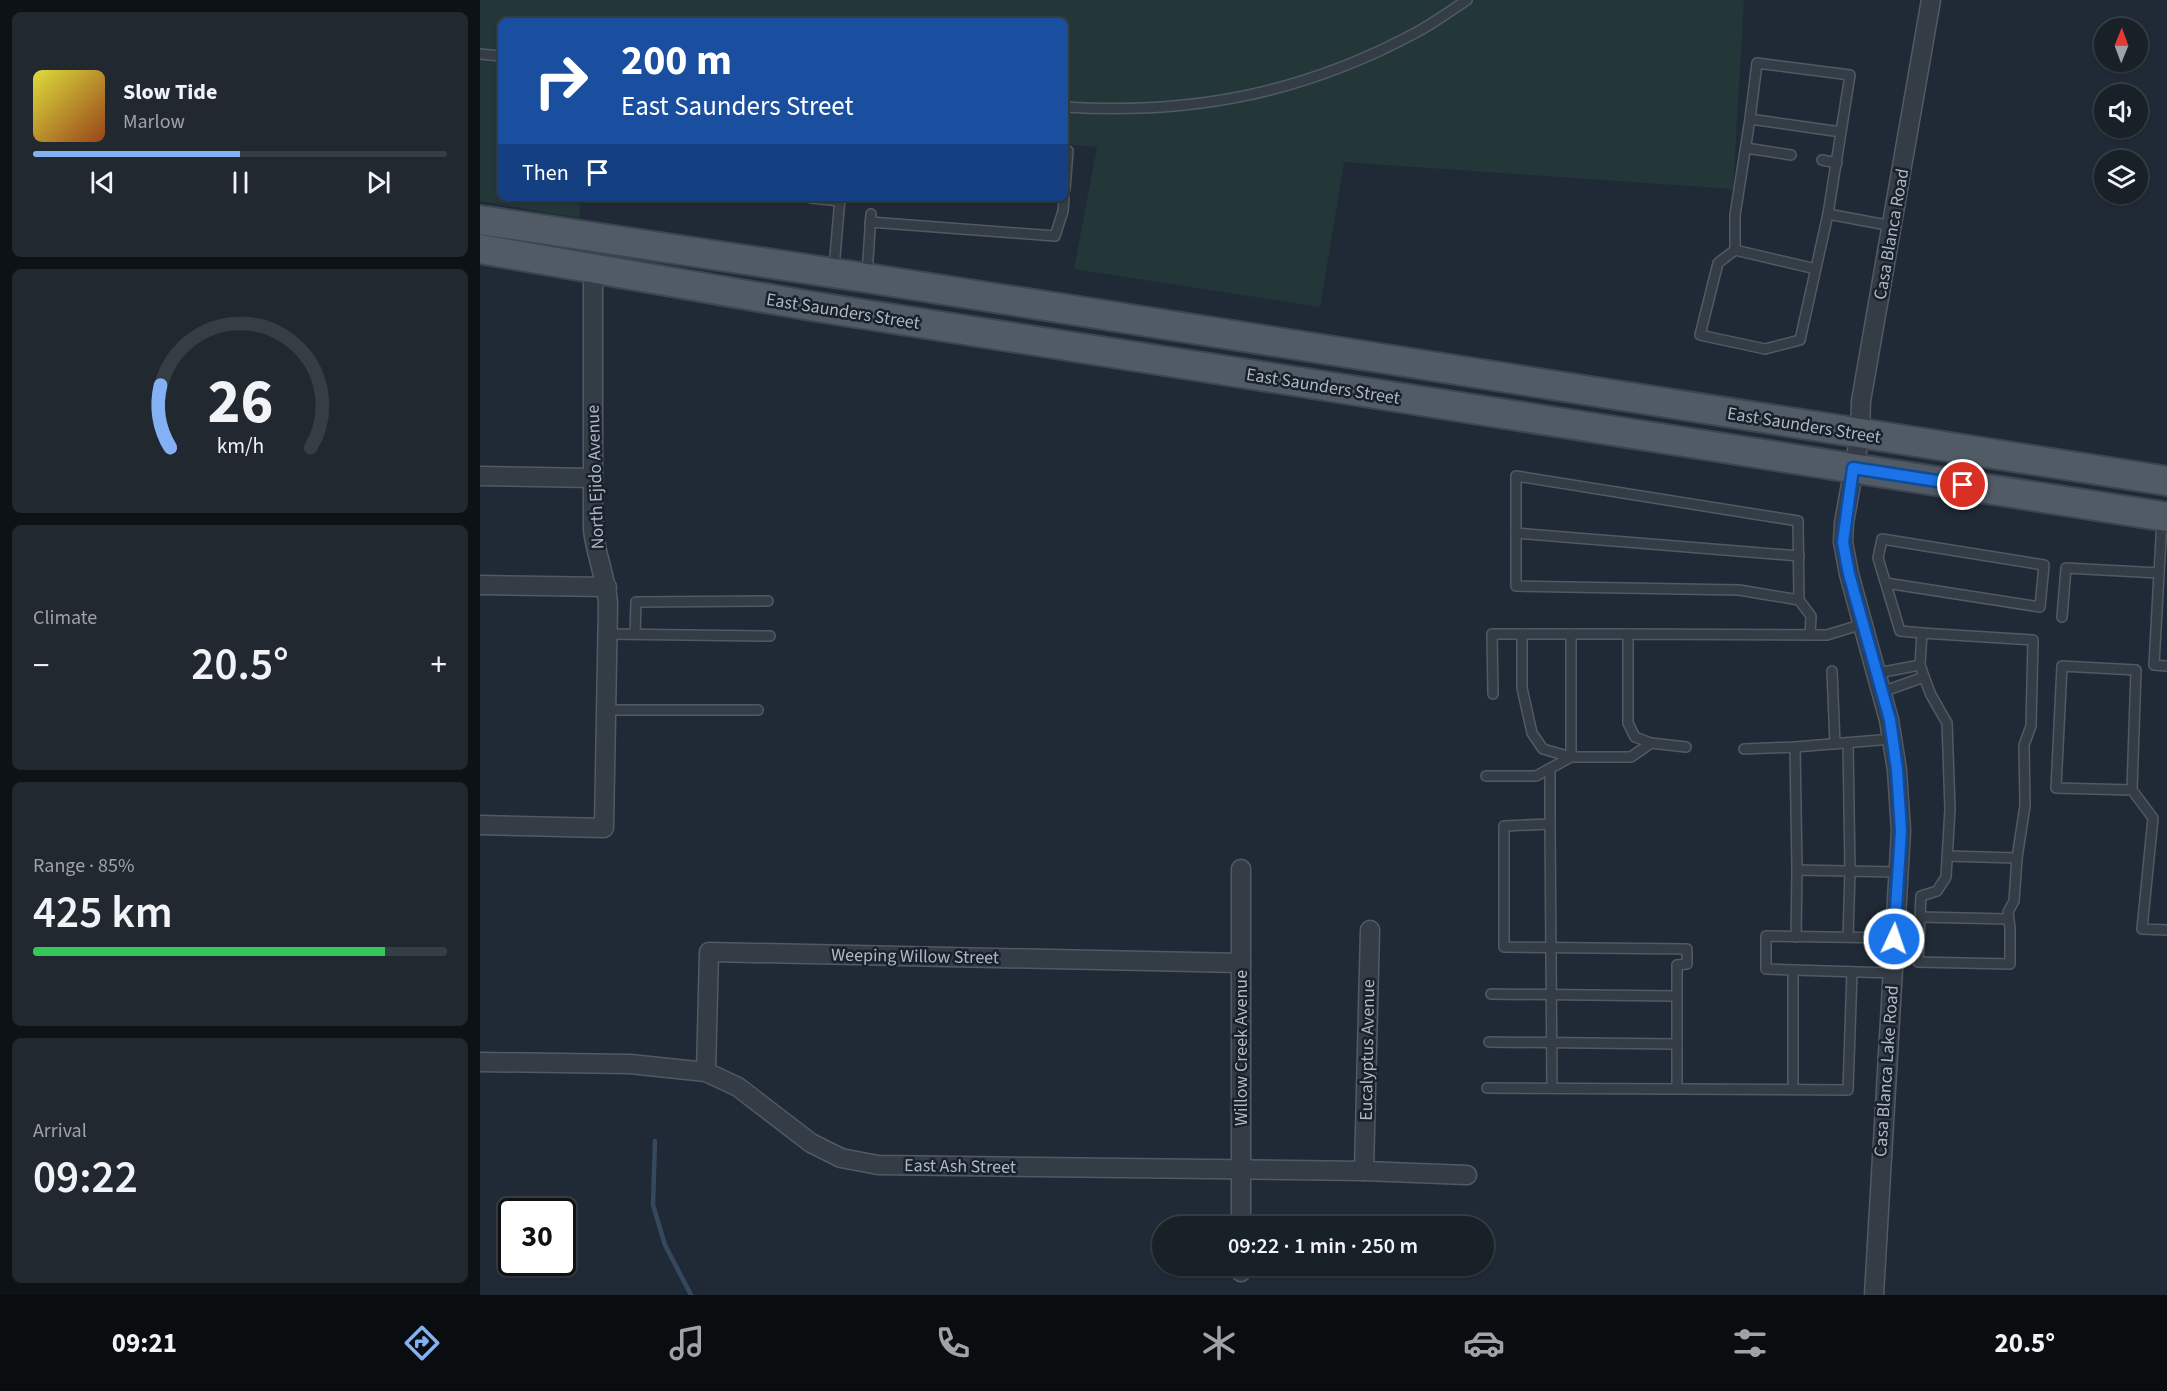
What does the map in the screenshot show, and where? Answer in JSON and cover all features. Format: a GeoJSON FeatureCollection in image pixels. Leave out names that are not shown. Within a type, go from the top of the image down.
{"type":"FeatureCollection","features":[{"type":"Feature","properties":{"kind":"main road","name":"East Saunders Street"},"geometry":{"type":"LineString","coordinates":[[480,220],[867,278],[2167,481]]}},
{"type":"Feature","properties":{"kind":"main road","name":"East Saunders Street"},"geometry":{"type":"LineString","coordinates":[[480,249],[823,308],[2164,517]]}},
{"type":"Feature","properties":{"kind":"main road"},"geometry":{"type":"LineString","coordinates":[[593,268],[598,259],[604,256],[909,302],[985,297]]}},
{"type":"Feature","properties":{"kind":"street","name":"Casa Blanca Road"},"geometry":{"type":"LineString","coordinates":[[1853,468],[1860,434],[1861,401],[1931,0]]}},
{"type":"Feature","properties":{"kind":"street","name":"North Ejido Avenue"},"geometry":{"type":"LineString","coordinates":[[480,825],[604,828],[608,634],[607,587],[596,552],[593,530],[593,268]]}},
{"type":"Feature","properties":{"kind":"street","name":"Casa Blanca Lake Road"},"geometry":{"type":"LineString","coordinates":[[1853,468],[1843,542],[1849,574],[1878,673],[1892,739],[1897,770],[1901,831],[1874,1291]]}},
{"type":"Feature","properties":{"kind":"street"},"geometry":{"type":"LineString","coordinates":[[480,476],[593,478]]}},
{"type":"Feature","properties":{"kind":"street"},"geometry":{"type":"LineString","coordinates":[[480,585],[607,587]]}},
{"type":"Feature","properties":{"kind":"street","name":"Willow Creek Avenue"},"geometry":{"type":"LineString","coordinates":[[1241,869],[1241,1216]]}},
{"type":"Feature","properties":{"kind":"street","name":"Eucalyptus Avenue"},"geometry":{"type":"LineString","coordinates":[[1364,1171],[1370,930]]}},
{"type":"Feature","properties":{"kind":"street","name":"Weeping Willow Street"},"geometry":{"type":"LineString","coordinates":[[706,1072],[709,952],[1241,963]]}},
{"type":"Feature","properties":{"kind":"street","name":"East Ash Street"},"geometry":{"type":"LineString","coordinates":[[480,1062],[630,1064],[706,1072],[738,1087],[811,1143],[841,1158],[878,1165],[1364,1171],[1467,1175]]}},
{"type":"Feature","properties":{"kind":"lane"},"geometry":{"type":"LineString","coordinates":[[1068,107],[1137,110],[1189,105],[1303,82],[1359,61],[1419,31],[1467,0]]}},
{"type":"Feature","properties":{"kind":"lane"},"geometry":{"type":"LineString","coordinates":[[480,54],[498,56]]}},
{"type":"Feature","properties":{"kind":"lane"},"geometry":{"type":"LineString","coordinates":[[1757,63],[1850,75],[1828,214],[1800,340],[1765,349],[1700,335],[1718,263],[1735,250],[1735,215],[1757,63]]}},
{"type":"Feature","properties":{"kind":"lane"},"geometry":{"type":"LineString","coordinates":[[1750,119],[1841,132]]}},
{"type":"Feature","properties":{"kind":"lane"},"geometry":{"type":"LineString","coordinates":[[1746,148],[1791,155]]}},
{"type":"Feature","properties":{"kind":"lane"},"geometry":{"type":"LineString","coordinates":[[1822,160],[1837,163]]}},
{"type":"Feature","properties":{"kind":"lane"},"geometry":{"type":"LineString","coordinates":[[834,274],[840,201]]}},
{"type":"Feature","properties":{"kind":"lane"},"geometry":{"type":"LineString","coordinates":[[867,278],[871,218],[1055,236],[1064,201]]}},
{"type":"Feature","properties":{"kind":"lane"},"geometry":{"type":"LineString","coordinates":[[1828,214],[1892,226]]}},
{"type":"Feature","properties":{"kind":"lane"},"geometry":{"type":"LineString","coordinates":[[1735,250],[1816,269]]}},
{"type":"Feature","properties":{"kind":"lane"},"geometry":{"type":"LineString","coordinates":[[1799,600],[1739,590],[1516,586],[1516,477],[1798,521],[1799,600],[1811,616],[1810,635]]}},
{"type":"Feature","properties":{"kind":"lane"},"geometry":{"type":"LineString","coordinates":[[2154,665],[2164,517]]}},
{"type":"Feature","properties":{"kind":"lane"},"geometry":{"type":"LineString","coordinates":[[1516,533],[1799,556]]}},
{"type":"Feature","properties":{"kind":"lane"},"geometry":{"type":"LineString","coordinates":[[1886,583],[2040,607],[2044,565],[1882,539],[1878,558],[1900,631],[2033,640],[2031,726],[2024,745],[2025,806],[2016,858],[2014,901],[2008,912],[2010,964],[1918,962],[1921,896],[1937,891],[1946,877],[1950,809],[1947,723],[1931,695],[1920,665],[1922,633]]}},
{"type":"Feature","properties":{"kind":"lane"},"geometry":{"type":"LineString","coordinates":[[2062,617],[2066,568],[2159,573]]}},
{"type":"Feature","properties":{"kind":"lane"},"geometry":{"type":"LineString","coordinates":[[635,634],[636,602],[768,601]]}},
{"type":"Feature","properties":{"kind":"lane"},"geometry":{"type":"LineString","coordinates":[[1492,694],[1492,634],[1827,635],[1863,624]]}},
{"type":"Feature","properties":{"kind":"lane"},"geometry":{"type":"LineString","coordinates":[[1522,633],[1522,688],[1532,733],[1543,749],[1570,757],[1631,758],[1651,744]]}},
{"type":"Feature","properties":{"kind":"lane"},"geometry":{"type":"LineString","coordinates":[[608,634],[770,636]]}},
{"type":"Feature","properties":{"kind":"lane"},"geometry":{"type":"LineString","coordinates":[[1570,757],[1571,634]]}},
{"type":"Feature","properties":{"kind":"lane"},"geometry":{"type":"LineString","coordinates":[[1628,634],[1628,723],[1635,737],[1651,744],[1686,747]]}},
{"type":"Feature","properties":{"kind":"lane"},"geometry":{"type":"LineString","coordinates":[[1878,673],[1920,665]]}},
{"type":"Feature","properties":{"kind":"lane"},"geometry":{"type":"LineString","coordinates":[[2132,790],[2056,788],[2062,666],[2136,670],[2154,665],[2167,666]]}},
{"type":"Feature","properties":{"kind":"lane"},"geometry":{"type":"LineString","coordinates":[[2136,670],[2132,790],[2153,818],[2142,928],[2167,930]]}},
{"type":"Feature","properties":{"kind":"lane"},"geometry":{"type":"LineString","coordinates":[[1832,671],[1835,744]]}},
{"type":"Feature","properties":{"kind":"lane"},"geometry":{"type":"LineString","coordinates":[[1882,692],[1924,678]]}},
{"type":"Feature","properties":{"kind":"lane"},"geometry":{"type":"LineString","coordinates":[[606,710],[758,711]]}},
{"type":"Feature","properties":{"kind":"lane"},"geometry":{"type":"LineString","coordinates":[[1744,748],[1795,747],[1892,739]]}},
{"type":"Feature","properties":{"kind":"lane"},"geometry":{"type":"LineString","coordinates":[[1848,742],[1850,871],[1848,937]]}},
{"type":"Feature","properties":{"kind":"lane"},"geometry":{"type":"LineString","coordinates":[[1795,747],[1796,936]]}},
{"type":"Feature","properties":{"kind":"lane"},"geometry":{"type":"LineString","coordinates":[[1486,776],[1536,776],[1570,757]]}},
{"type":"Feature","properties":{"kind":"lane"},"geometry":{"type":"LineString","coordinates":[[1550,769],[1552,1088]]}},
{"type":"Feature","properties":{"kind":"lane"},"geometry":{"type":"LineString","coordinates":[[1550,825],[1504,825],[1504,947],[1687,950],[1687,964],[1677,965],[1677,1088]]}},
{"type":"Feature","properties":{"kind":"lane"},"geometry":{"type":"LineString","coordinates":[[1947,856],[2016,858]]}},
{"type":"Feature","properties":{"kind":"lane"},"geometry":{"type":"LineString","coordinates":[[1797,870],[1898,872]]}},
{"type":"Feature","properties":{"kind":"lane"},"geometry":{"type":"LineString","coordinates":[[1920,917],[2008,919]]}},
{"type":"Feature","properties":{"kind":"lane"},"geometry":{"type":"LineString","coordinates":[[1892,973],[1766,969],[1766,936],[1894,939]]}},
{"type":"Feature","properties":{"kind":"lane"},"geometry":{"type":"LineString","coordinates":[[1793,970],[1793,1089]]}},
{"type":"Feature","properties":{"kind":"lane"},"geometry":{"type":"LineString","coordinates":[[1487,1088],[1848,1090],[1852,972]]}},
{"type":"Feature","properties":{"kind":"lane"},"geometry":{"type":"LineString","coordinates":[[1491,994],[1676,996]]}},
{"type":"Feature","properties":{"kind":"lane"},"geometry":{"type":"LineString","coordinates":[[1489,1042],[1677,1044]]}},
{"type":"Feature","properties":{"kind":"green space"},"geometry":{"type":"Polygon","coordinates":[[[480,0],[1744,0],[1733,189],[1344,162],[1320,307],[1074,269],[1097,147],[1068,144],[1068,18],[498,18],[498,201],[581,201],[579,218],[480,201],[480,0]]]}},
{"type":"Feature","properties":{"kind":"waterway"},"geometry":{"type":"LineString","coordinates":[[655,1141],[653,1205],[665,1245],[691,1295]]}},
{"type":"Feature","properties":{"kind":"route"},"geometry":{"type":"LineString","coordinates":[[1894,939],[1901,831],[1897,770],[1890,720],[1849,574],[1843,542],[1844,523],[1853,468],[1963,485]]}}]}
